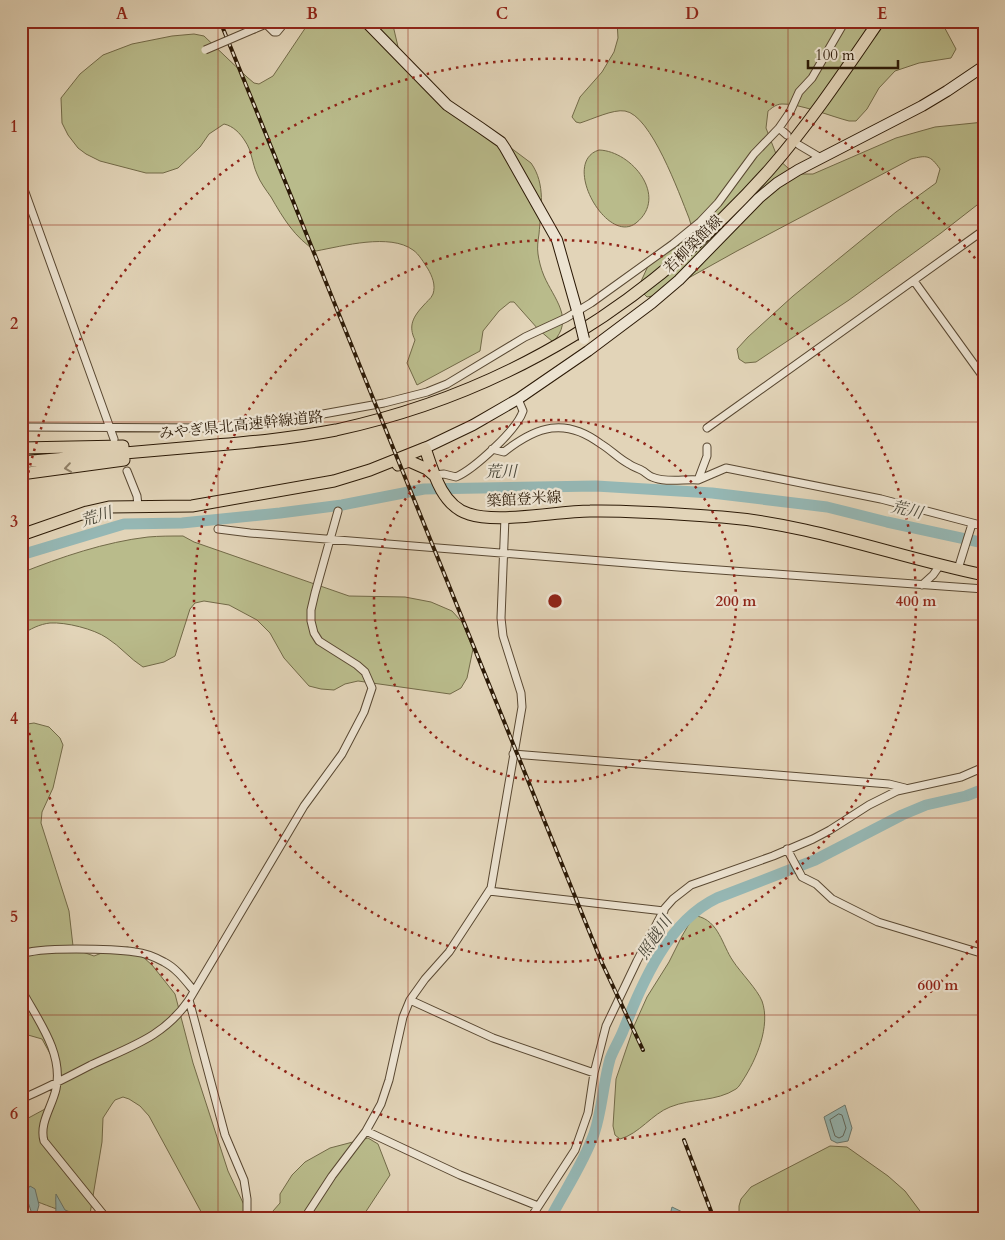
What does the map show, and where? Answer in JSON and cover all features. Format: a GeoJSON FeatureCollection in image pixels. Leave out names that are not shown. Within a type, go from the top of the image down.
{"type":"FeatureCollection","features":[{"type":"Feature","properties":{"kind":"main road"},"geometry":{"type":"LineString","coordinates":[[365,21],[447,105],[501,142],[506,148],[557,240],[588,351]]}},
{"type":"Feature","properties":{"kind":"main road","name":"みやぎ県北高速幹線道路"},"geometry":{"type":"LineString","coordinates":[[21,462],[255,442],[336,430],[413,410],[457,394],[521,366],[570,339],[602,318],[652,282],[693,248],[771,168],[807,123],[879,21]]}},
{"type":"Feature","properties":{"kind":"main road","name":"若柳築館線"},"geometry":{"type":"LineString","coordinates":[[424,448],[473,425],[518,399],[588,351],[652,303],[680,280],[759,198],[777,183],[820,158],[922,106],[984,66]]}},
{"type":"Feature","properties":{"kind":"main road"},"geometry":{"type":"LineString","coordinates":[[21,448],[255,442]]}},
{"type":"Feature","properties":{"kind":"main road"},"geometry":{"type":"LineString","coordinates":[[21,474],[255,442]]}},
{"type":"Feature","properties":{"kind":"main road"},"geometry":{"type":"LineString","coordinates":[[21,535],[87,512],[109,507],[192,506],[334,481],[370,470],[424,448]]}},
{"type":"Feature","properties":{"kind":"main road","name":"築館登米線"},"geometry":{"type":"LineString","coordinates":[[424,448],[435,477],[451,501],[458,509],[480,517],[505,517],[590,510],[665,513],[752,520],[824,535],[984,575]]}},
{"type":"Feature","properties":{"kind":"main road"},"geometry":{"type":"LineString","coordinates":[[370,470],[387,468],[409,461],[427,469],[435,477]]}},
{"type":"Feature","properties":{"kind":"street"},"geometry":{"type":"LineString","coordinates":[[205,50],[266,24],[274,32],[277,32],[286,21]]}},
{"type":"Feature","properties":{"kind":"street"},"geometry":{"type":"LineString","coordinates":[[21,427],[210,428],[290,420],[421,394],[447,384],[525,337],[577,312],[652,260],[700,222],[718,203],[754,154],[779,128],[790,112],[799,92],[812,78],[845,21]]}},
{"type":"Feature","properties":{"kind":"street"},"geometry":{"type":"LineString","coordinates":[[779,128],[787,135]]}},
{"type":"Feature","properties":{"kind":"street"},"geometry":{"type":"LineString","coordinates":[[799,145],[820,158]]}},
{"type":"Feature","properties":{"kind":"street"},"geometry":{"type":"LineString","coordinates":[[21,181],[114,440]]}},
{"type":"Feature","properties":{"kind":"street"},"geometry":{"type":"LineString","coordinates":[[707,428],[984,230]]}},
{"type":"Feature","properties":{"kind":"street"},"geometry":{"type":"LineString","coordinates":[[914,281],[984,378]]}},
{"type":"Feature","properties":{"kind":"street"},"geometry":{"type":"LineString","coordinates":[[435,477],[444,474],[456,477],[468,470],[492,449],[516,425],[522,415],[523,412],[518,399]]}},
{"type":"Feature","properties":{"kind":"street"},"geometry":{"type":"LineString","coordinates":[[492,449],[504,452],[527,437],[548,428],[563,427],[584,434],[600,443],[630,466],[659,480],[698,480],[726,468],[881,499],[934,512],[971,527],[984,526]]}},
{"type":"Feature","properties":{"kind":"street"},"geometry":{"type":"LineString","coordinates":[[698,480],[707,456],[708,447]]}},
{"type":"Feature","properties":{"kind":"street"},"geometry":{"type":"LineString","coordinates":[[127,471],[137,496],[138,506]]}},
{"type":"Feature","properties":{"kind":"street"},"geometry":{"type":"LineString","coordinates":[[21,1099],[159,1032],[175,1019],[189,1000],[304,806],[342,754],[364,712],[372,688],[365,672],[358,665],[319,640],[314,633],[311,621],[311,610],[315,593],[338,511]]}},
{"type":"Feature","properties":{"kind":"street"},"geometry":{"type":"LineString","coordinates":[[304,1219],[332,1176],[366,1130],[381,1104],[389,1080],[403,1017],[410,1000],[425,979],[449,952],[489,891],[522,707],[521,692],[503,636],[500,618],[505,517]]}},
{"type":"Feature","properties":{"kind":"street"},"geometry":{"type":"LineString","coordinates":[[958,570],[971,527]]}},
{"type":"Feature","properties":{"kind":"street"},"geometry":{"type":"LineString","coordinates":[[218,529],[330,540],[984,589]]}},
{"type":"Feature","properties":{"kind":"street"},"geometry":{"type":"LineString","coordinates":[[922,585],[934,575],[940,565]]}},
{"type":"Feature","properties":{"kind":"street"},"geometry":{"type":"LineString","coordinates":[[513,754],[889,784],[908,789]]}},
{"type":"Feature","properties":{"kind":"street"},"geometry":{"type":"LineString","coordinates":[[530,1219],[576,1150],[588,1113],[594,1073],[606,1026],[636,961],[664,911],[673,899],[690,886],[773,856],[830,830],[897,791],[961,777],[984,767]]}},
{"type":"Feature","properties":{"kind":"street"},"geometry":{"type":"LineString","coordinates":[[787,849],[802,877],[816,884],[832,898],[878,922],[984,954]]}},
{"type":"Feature","properties":{"kind":"street"},"geometry":{"type":"LineString","coordinates":[[489,891],[664,911]]}},
{"type":"Feature","properties":{"kind":"street"},"geometry":{"type":"LineString","coordinates":[[21,955],[35,951],[114,949],[137,952],[172,966],[194,990]]}},
{"type":"Feature","properties":{"kind":"street"},"geometry":{"type":"LineString","coordinates":[[21,989],[51,1044],[56,1062],[57,1083],[42,1128],[44,1141],[107,1219]]}},
{"type":"Feature","properties":{"kind":"street"},"geometry":{"type":"LineString","coordinates":[[189,1000],[224,1135],[244,1180],[247,1219]]}},
{"type":"Feature","properties":{"kind":"street"},"geometry":{"type":"LineString","coordinates":[[410,1000],[493,1038],[594,1073]]}},
{"type":"Feature","properties":{"kind":"street"},"geometry":{"type":"LineString","coordinates":[[366,1130],[460,1175],[538,1206]]}},
{"type":"Feature","properties":{"kind":"green space"},"geometry":{"type":"Polygon","coordinates":[[[310,21],[392,21],[399,51],[419,79],[531,163],[536,171],[541,188],[539,259],[544,276],[557,301],[562,317],[559,334],[553,342],[538,329],[514,302],[510,302],[499,311],[483,331],[480,351],[417,385],[407,363],[415,340],[412,326],[417,314],[432,296],[434,284],[428,269],[413,250],[392,242],[366,242],[316,251],[296,234],[285,220],[260,180],[245,141],[230,126],[224,124],[209,134],[200,147],[178,168],[163,173],[146,173],[100,161],[86,154],[78,148],[62,123],[61,98],[80,74],[103,55],[132,44],[172,36],[194,34],[204,36],[247,77],[254,83],[259,84],[273,76],[310,21]]]}},
{"type":"Feature","properties":{"kind":"green space"},"geometry":{"type":"Polygon","coordinates":[[[617,21],[941,21],[956,49],[951,58],[919,63],[895,71],[879,88],[867,109],[856,121],[849,121],[789,104],[782,104],[776,105],[768,111],[766,128],[778,159],[798,174],[813,174],[896,138],[935,127],[984,122],[984,201],[849,300],[756,362],[745,363],[739,359],[737,349],[748,337],[793,296],[896,212],[936,183],[940,169],[928,157],[911,159],[658,295],[647,297],[638,288],[648,266],[669,250],[678,246],[689,235],[692,228],[678,191],[654,140],[645,126],[635,116],[625,111],[615,111],[580,123],[576,122],[572,117],[580,97],[602,72],[614,52],[618,38],[617,21]]]}},
{"type":"Feature","properties":{"kind":"green space"},"geometry":{"type":"Polygon","coordinates":[[[599,150],[611,152],[623,158],[642,177],[649,201],[645,212],[636,223],[624,227],[613,223],[601,213],[592,200],[586,184],[584,170],[588,158],[599,150]]]}},
{"type":"Feature","properties":{"kind":"green space"},"geometry":{"type":"Polygon","coordinates":[[[183,536],[194,542],[349,596],[405,597],[431,602],[452,611],[462,622],[473,649],[467,678],[461,688],[450,694],[358,681],[345,684],[334,690],[309,686],[284,658],[270,633],[257,620],[229,605],[204,601],[195,603],[190,609],[175,656],[164,662],[143,667],[107,638],[80,627],[50,623],[35,627],[21,635],[21,573],[67,556],[116,542],[148,537],[183,536]]]}},
{"type":"Feature","properties":{"kind":"green space"},"geometry":{"type":"Polygon","coordinates":[[[34,723],[49,727],[60,738],[63,745],[53,788],[42,812],[41,823],[69,911],[73,946],[77,950],[94,956],[112,949],[128,947],[152,965],[175,994],[193,1063],[228,1171],[245,1207],[258,1219],[205,1219],[149,1116],[140,1106],[123,1097],[115,1100],[103,1118],[102,1142],[90,1214],[83,1215],[66,1212],[21,1197],[21,1122],[45,1109],[52,1094],[55,1074],[53,1059],[42,1039],[21,1033],[21,725],[34,723]]]}},
{"type":"Feature","properties":{"kind":"green space"},"geometry":{"type":"Polygon","coordinates":[[[697,916],[715,928],[729,955],[760,996],[765,1021],[761,1042],[748,1072],[736,1089],[720,1096],[678,1104],[663,1110],[633,1133],[620,1139],[615,1135],[613,1126],[616,1079],[634,1026],[647,997],[669,962],[689,924],[697,916]]]}},
{"type":"Feature","properties":{"kind":"green space"},"geometry":{"type":"Polygon","coordinates":[[[368,1138],[378,1144],[390,1175],[361,1219],[266,1219],[280,1203],[280,1194],[292,1175],[305,1162],[330,1148],[368,1138]]]}},
{"type":"Feature","properties":{"kind":"green space"},"geometry":{"type":"Polygon","coordinates":[[[830,1146],[847,1147],[888,1176],[905,1191],[926,1219],[739,1219],[741,1199],[751,1187],[830,1146]]]}},
{"type":"Feature","properties":{"kind":"water"},"geometry":{"type":"Polygon","coordinates":[[[845,1105],[852,1128],[848,1141],[837,1143],[831,1140],[824,1117],[845,1105]]]}},
{"type":"Feature","properties":{"kind":"water"},"geometry":{"type":"Polygon","coordinates":[[[30,1186],[35,1189],[39,1205],[37,1212],[32,1214],[25,1193],[30,1186]]]}},
{"type":"Feature","properties":{"kind":"water"},"geometry":{"type":"Polygon","coordinates":[[[56,1194],[65,1210],[70,1212],[62,1219],[55,1217],[56,1194]]]}},
{"type":"Feature","properties":{"kind":"water"},"geometry":{"type":"Polygon","coordinates":[[[672,1207],[697,1219],[669,1219],[672,1207]]]}},
{"type":"Feature","properties":{"kind":"waterway","name":"荒川"},"geometry":{"type":"LineString","coordinates":[[21,555],[124,524],[182,523],[280,513],[342,505],[424,489],[596,486],[712,493],[827,507],[984,543]]}},
{"type":"Feature","properties":{"kind":"waterway","name":"照越川"},"geometry":{"type":"LineString","coordinates":[[550,1219],[590,1145],[599,1116],[610,1059],[639,993],[659,955],[684,922],[699,909],[717,898],[815,860],[902,815],[926,805],[966,796],[984,789]]}},
{"type":"Feature","properties":{"kind":"railway"},"geometry":{"type":"LineString","coordinates":[[220,21],[602,963],[643,1050]]}},
{"type":"Feature","properties":{"kind":"railway"},"geometry":{"type":"LineString","coordinates":[[684,1140],[714,1219]]}}]}
